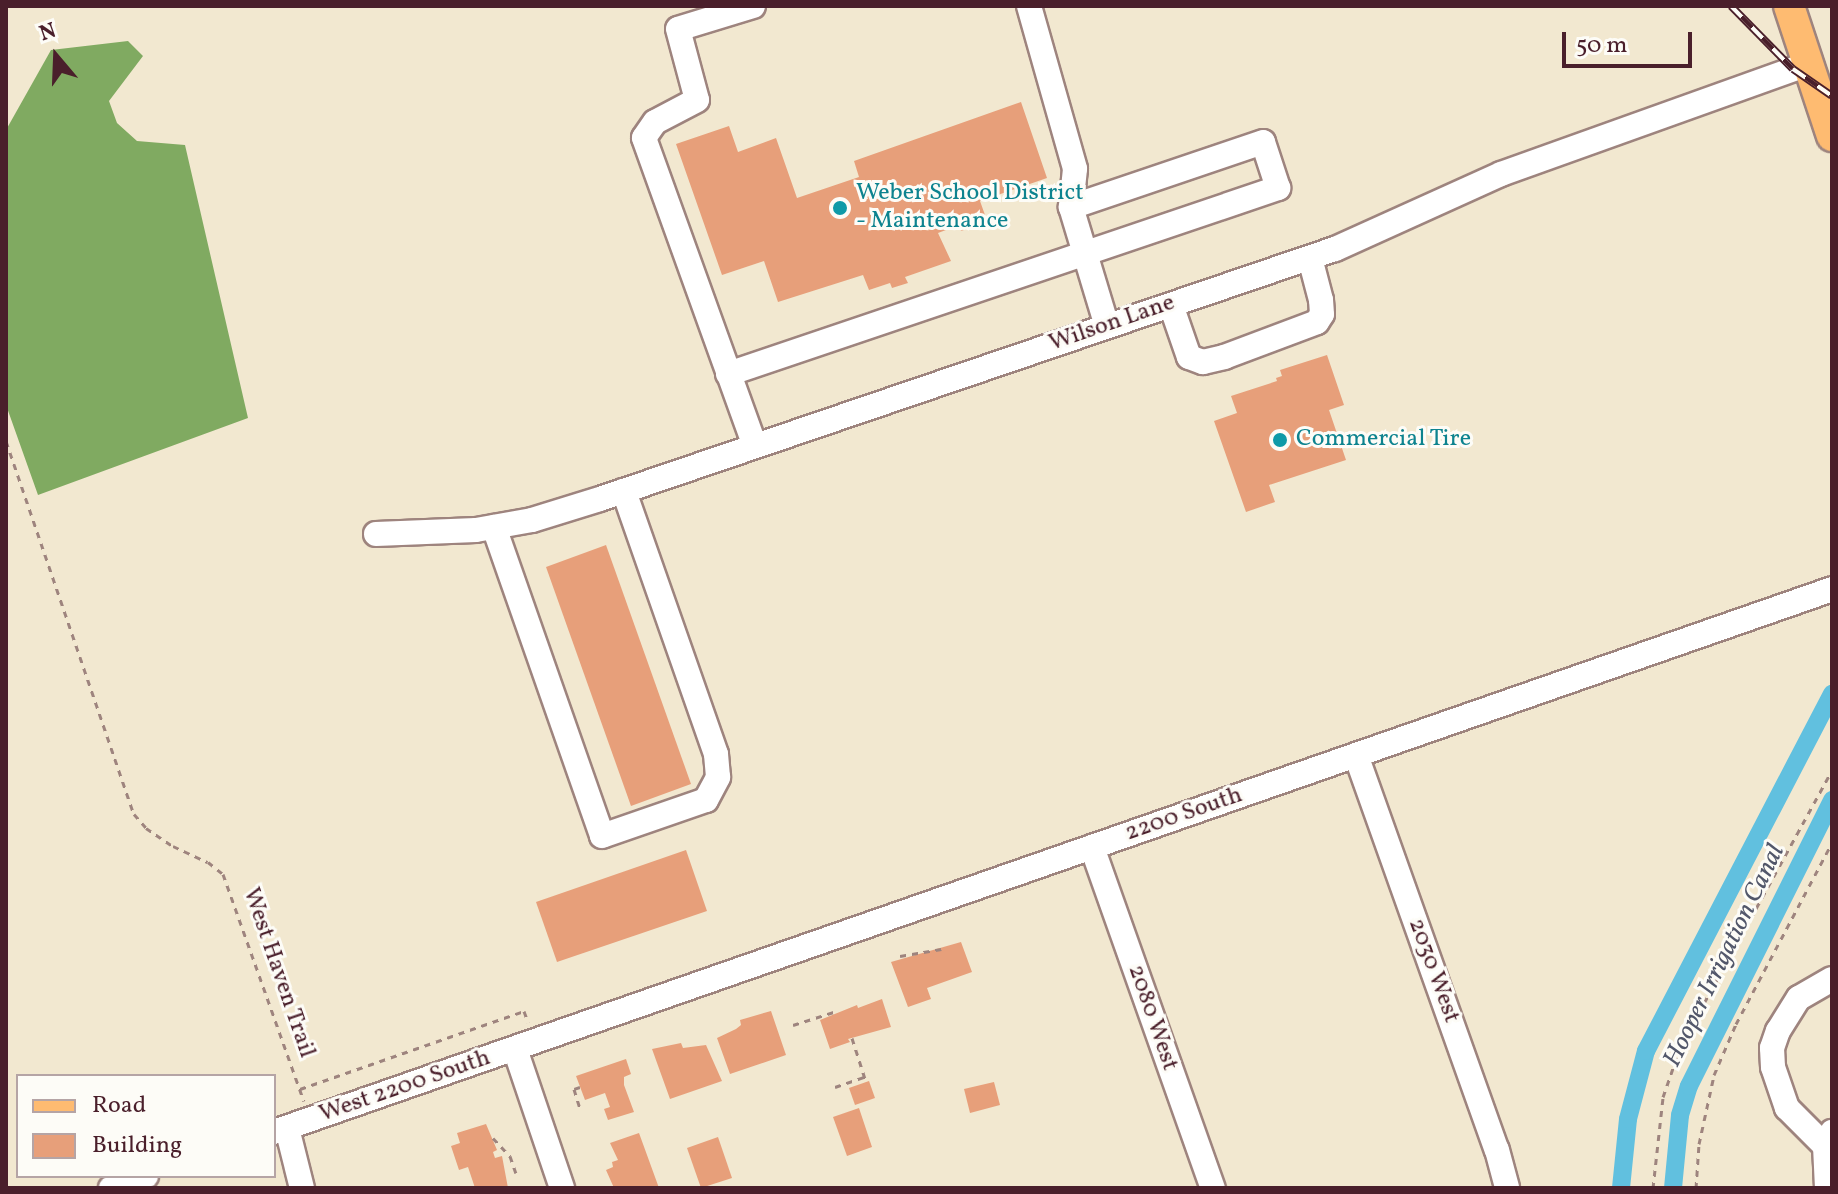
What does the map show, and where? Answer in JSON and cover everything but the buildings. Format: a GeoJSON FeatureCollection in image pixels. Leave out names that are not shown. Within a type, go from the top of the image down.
{"type":"FeatureCollection","features":[{"type":"Feature","properties":{"kind":"main road"},"geometry":{"type":"LineString","coordinates":[[1789,6],[1820,59],[1832,136]]}},
{"type":"Feature","properties":{"kind":"street"},"geometry":{"type":"LineString","coordinates":[[753,6],[678,29],[697,100],[655,122],[644,138],[755,446]]}},
{"type":"Feature","properties":{"kind":"street"},"geometry":{"type":"LineString","coordinates":[[1029,6],[1075,169],[1071,207],[1107,326]]}},
{"type":"Feature","properties":{"kind":"street","name":"Wilson Lane"},"geometry":{"type":"LineString","coordinates":[[376,534],[405,535],[494,527],[532,520],[624,491],[1310,258],[1501,174],[1820,59]]}},
{"type":"Feature","properties":{"kind":"street"},"geometry":{"type":"LineString","coordinates":[[728,374],[1278,188],[1263,142],[1071,207]]}},
{"type":"Feature","properties":{"kind":"street"},"geometry":{"type":"LineString","coordinates":[[1171,305],[1189,357],[1203,362],[1224,357],[1317,322],[1322,314],[1321,300],[1310,258]]}},
{"type":"Feature","properties":{"kind":"street"},"geometry":{"type":"LineString","coordinates":[[494,527],[602,836],[706,800],[718,777],[716,754],[624,491]]}},
{"type":"Feature","properties":{"kind":"street","name":"2200 South"},"geometry":{"type":"LineString","coordinates":[[528,1041],[1832,589]]}},
{"type":"Feature","properties":{"kind":"street","name":"2030 West"},"geometry":{"type":"LineString","coordinates":[[1356,755],[1497,1150],[1507,1188]]}},
{"type":"Feature","properties":{"kind":"street","name":"2080 West"},"geometry":{"type":"LineString","coordinates":[[1092,847],[1213,1188]]}},
{"type":"Feature","properties":{"kind":"street"},"geometry":{"type":"LineString","coordinates":[[1827,1188],[1828,1139],[1787,1108],[1773,1067],[1772,1048],[1778,1031],[1799,998],[1832,979]]}},
{"type":"Feature","properties":{"kind":"street"},"geometry":{"type":"LineString","coordinates":[[528,1041],[562,1188]]}},
{"type":"Feature","properties":{"kind":"street","name":"West 2200 South"},"geometry":{"type":"LineString","coordinates":[[280,1130],[528,1041]]}},
{"type":"Feature","properties":{"kind":"street"},"geometry":{"type":"LineString","coordinates":[[280,1130],[302,1188]]}},
{"type":"Feature","properties":{"kind":"street"},"geometry":{"type":"LineString","coordinates":[[111,1188],[140,1178]]}},
{"type":"Feature","properties":{"kind":"path","name":"West Haven Trail"},"geometry":{"type":"LineString","coordinates":[[6,441],[134,814],[146,828],[173,846],[208,862],[223,874],[300,1089],[524,1011],[528,1041]]}},
{"type":"Feature","properties":{"kind":"path"},"geometry":{"type":"LineString","coordinates":[[1653,1188],[1663,1097],[1681,1045],[1832,770]]}},
{"type":"Feature","properties":{"kind":"path"},"geometry":{"type":"LineString","coordinates":[[1696,1188],[1699,1144],[1714,1075],[1736,1024],[1832,843]]}},
{"type":"Feature","properties":{"kind":"path"},"geometry":{"type":"LineString","coordinates":[[900,956],[941,949]]}},
{"type":"Feature","properties":{"kind":"path"},"geometry":{"type":"LineString","coordinates":[[793,1025],[837,1011]]}},
{"type":"Feature","properties":{"kind":"path"},"geometry":{"type":"LineString","coordinates":[[835,1087],[865,1079],[852,1038]]}},
{"type":"Feature","properties":{"kind":"path"},"geometry":{"type":"LineString","coordinates":[[580,1087],[574,1089],[580,1109]]}},
{"type":"Feature","properties":{"kind":"path"},"geometry":{"type":"LineString","coordinates":[[493,1138],[510,1156],[516,1173]]}},
{"type":"Feature","properties":{"kind":"green space"},"geometry":{"type":"Polygon","coordinates":[[[128,41],[143,56],[109,101],[117,123],[137,141],[185,145],[248,418],[38,495],[6,405],[6,130],[51,50],[128,41]]]}},
{"type":"Feature","properties":{"kind":"waterway"},"geometry":{"type":"LineString","coordinates":[[1621,1188],[1628,1119],[1646,1051],[1832,693]]}},
{"type":"Feature","properties":{"kind":"waterway","name":"Hooper Irrigation Canal"},"geometry":{"type":"LineString","coordinates":[[1673,1188],[1680,1115],[1689,1086],[1832,800]]}},
{"type":"Feature","properties":{"kind":"railway"},"geometry":{"type":"LineString","coordinates":[[1731,6],[1793,69],[1832,96]]}},
{"type":"Feature","properties":{"kind":"place","name":"Weber School District - Maintenance"},"geometry":{"type":"Point","coordinates":[840,208]}},
{"type":"Feature","properties":{"kind":"place","name":"Commercial Tire"},"geometry":{"type":"Point","coordinates":[1280,440]}}]}
